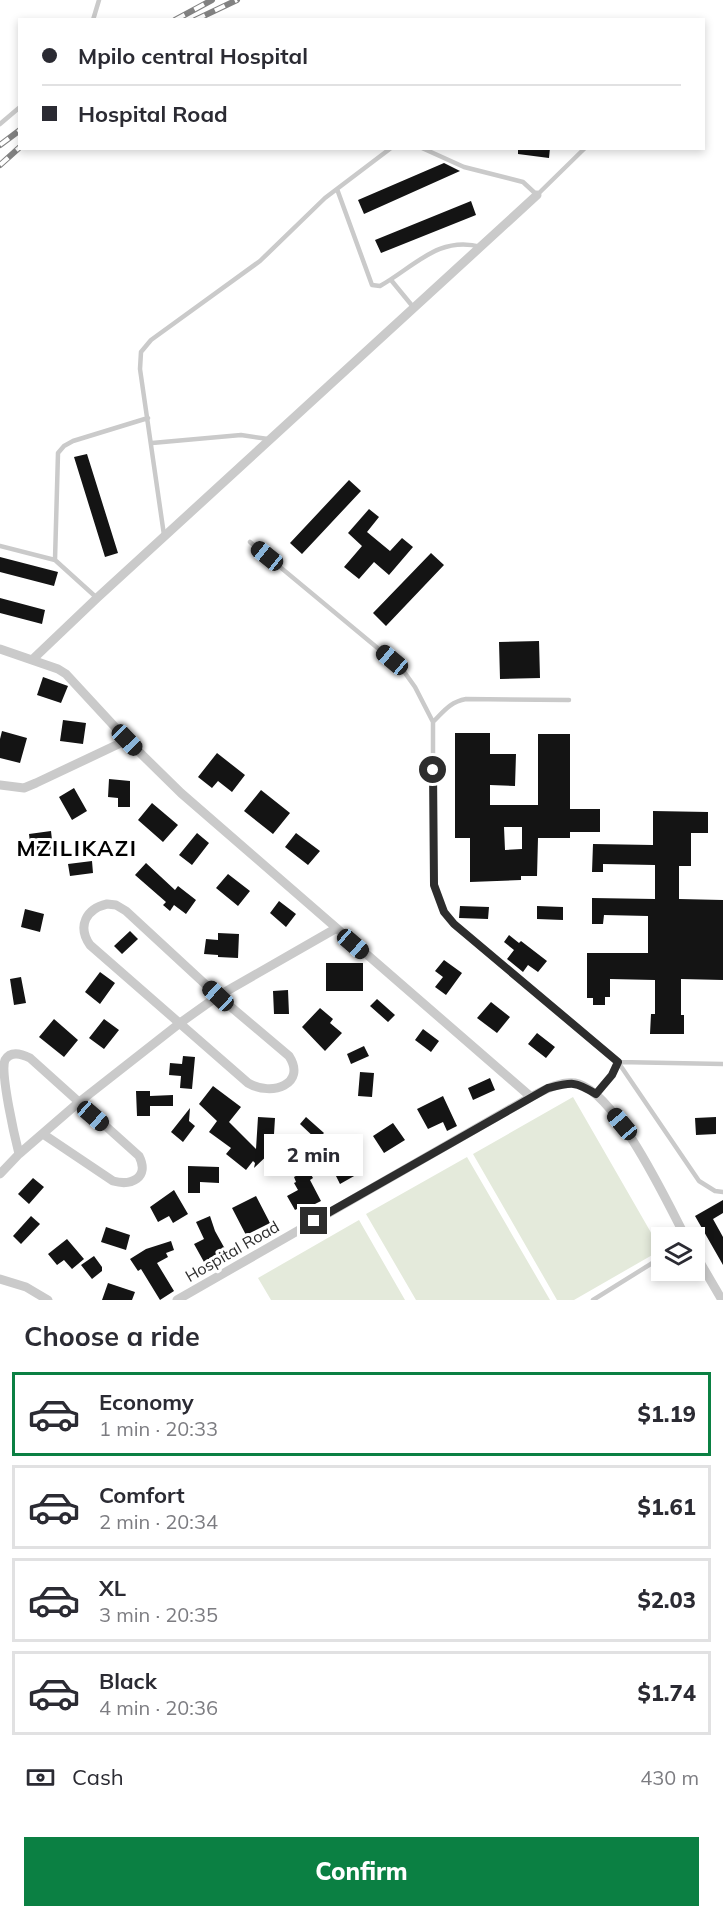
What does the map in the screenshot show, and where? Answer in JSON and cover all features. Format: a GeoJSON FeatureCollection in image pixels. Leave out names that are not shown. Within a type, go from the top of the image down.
{"type":"FeatureCollection","features":[{"type":"Feature","properties":{"kind":"street"},"geometry":{"type":"LineString","coordinates":[[33,659],[537,195]]}},
{"type":"Feature","properties":{"kind":"street"},"geometry":{"type":"LineString","coordinates":[[0,649],[33,659],[66,674],[127,740],[181,793],[531,1097]]}},
{"type":"Feature","properties":{"kind":"street"},"geometry":{"type":"LineString","coordinates":[[0,785],[24,788],[30,786],[127,740]]}},
{"type":"Feature","properties":{"kind":"street"},"geometry":{"type":"LineString","coordinates":[[107,904],[116,905],[126,911],[218,996],[289,1056],[293,1069],[291,1077],[278,1089],[257,1088],[248,1083],[180,1023],[90,945],[83,929],[84,919],[90,912],[98,906],[107,904]]}},
{"type":"Feature","properties":{"kind":"street"},"geometry":{"type":"LineString","coordinates":[[0,1174],[19,1154],[78,1103],[180,1023],[218,996],[335,929]]}},
{"type":"Feature","properties":{"kind":"street"},"geometry":{"type":"LineString","coordinates":[[19,1154],[4,1083],[3,1068],[5,1060],[11,1054],[21,1054],[30,1058],[140,1156],[142,1171],[132,1183],[124,1184],[113,1181],[43,1134]]}},
{"type":"Feature","properties":{"kind":"street","name":"Hospital Road"},"geometry":{"type":"LineString","coordinates":[[177,1300],[531,1097],[548,1088],[565,1083],[578,1083],[596,1094],[622,1124],[680,1227]]}},
{"type":"Feature","properties":{"kind":"street"},"geometry":{"type":"LineString","coordinates":[[705,1271],[722,1300]]}},
{"type":"Feature","properties":{"kind":"street"},"geometry":{"type":"LineString","coordinates":[[0,1279],[26,1287],[48,1300]]}},
{"type":"Feature","properties":{"kind":"lane"},"geometry":{"type":"LineString","coordinates":[[94,18],[99,0]]}},
{"type":"Feature","properties":{"kind":"lane"},"geometry":{"type":"LineString","coordinates":[[0,124],[18,109]]}},
{"type":"Feature","properties":{"kind":"lane"},"geometry":{"type":"LineString","coordinates":[[164,537],[140,369],[140,360],[145,346],[260,261],[314,208],[388,150]]}},
{"type":"Feature","properties":{"kind":"lane"},"geometry":{"type":"LineString","coordinates":[[426,150],[464,167],[523,182],[537,195],[583,150]]}},
{"type":"Feature","properties":{"kind":"lane"},"geometry":{"type":"LineString","coordinates":[[337,189],[369,281],[376,286],[391,280],[425,256],[442,248],[461,243],[481,247]]}},
{"type":"Feature","properties":{"kind":"lane"},"geometry":{"type":"LineString","coordinates":[[391,280],[414,309]]}},
{"type":"Feature","properties":{"kind":"lane"},"geometry":{"type":"LineString","coordinates":[[55,560],[58,453],[73,441],[148,418]]}},
{"type":"Feature","properties":{"kind":"lane"},"geometry":{"type":"LineString","coordinates":[[152,443],[242,435],[271,440]]}},
{"type":"Feature","properties":{"kind":"lane"},"geometry":{"type":"LineString","coordinates":[[250,542],[392,660],[415,687],[433,722],[434,885],[444,912],[454,924],[618,1062],[699,1181],[715,1191],[723,1192]]}},
{"type":"Feature","properties":{"kind":"lane"},"geometry":{"type":"LineString","coordinates":[[0,546],[55,560],[97,598]]}},
{"type":"Feature","properties":{"kind":"lane"},"geometry":{"type":"LineString","coordinates":[[433,722],[448,705],[465,699],[569,700]]}},
{"type":"Feature","properties":{"kind":"lane"},"geometry":{"type":"LineString","coordinates":[[618,1062],[723,1064]]}},
{"type":"Feature","properties":{"kind":"lane"},"geometry":{"type":"LineString","coordinates":[[596,1094],[612,1075],[618,1062]]}},
{"type":"Feature","properties":{"kind":"lane"},"geometry":{"type":"LineString","coordinates":[[593,1300],[651,1264]]}},
{"type":"Feature","properties":{"kind":"green space"},"geometry":{"type":"Polygon","coordinates":[[[573,1097],[651,1233],[651,1256],[574,1300],[557,1300],[473,1154],[573,1097]]]}},
{"type":"Feature","properties":{"kind":"green space"},"geometry":{"type":"Polygon","coordinates":[[[467,1157],[550,1300],[416,1300],[366,1214],[467,1157]]]}},
{"type":"Feature","properties":{"kind":"green space"},"geometry":{"type":"Polygon","coordinates":[[[359,1220],[405,1300],[271,1300],[258,1278],[359,1220]]]}},
{"type":"Feature","properties":{"kind":"building"},"geometry":{"type":"Polygon","coordinates":[[[518,150],[550,150],[549,158],[518,154],[518,150]]]}},
{"type":"Feature","properties":{"kind":"building"},"geometry":{"type":"Polygon","coordinates":[[[444,163],[460,171],[364,214],[358,200],[444,163]]]}},
{"type":"Feature","properties":{"kind":"building"},"geometry":{"type":"Polygon","coordinates":[[[471,201],[476,215],[381,253],[375,240],[471,201]]]}},
{"type":"Feature","properties":{"kind":"building"},"geometry":{"type":"Polygon","coordinates":[[[87,454],[118,553],[105,557],[74,457],[87,454]]]}},
{"type":"Feature","properties":{"kind":"building"},"geometry":{"type":"Polygon","coordinates":[[[349,480],[361,491],[302,554],[290,543],[349,480]]]}},
{"type":"Feature","properties":{"kind":"building"},"geometry":{"type":"Polygon","coordinates":[[[369,509],[379,517],[367,532],[390,551],[402,538],[413,547],[389,575],[374,562],[359,579],[344,567],[362,546],[348,533],[369,509]]]}},
{"type":"Feature","properties":{"kind":"building"},"geometry":{"type":"Polygon","coordinates":[[[431,553],[444,565],[386,626],[373,613],[431,553]]]}},
{"type":"Feature","properties":{"kind":"building"},"geometry":{"type":"Polygon","coordinates":[[[0,557],[58,572],[54,586],[0,572],[0,557]]]}},
{"type":"Feature","properties":{"kind":"building"},"geometry":{"type":"Polygon","coordinates":[[[0,598],[45,610],[42,624],[0,613],[0,598]]]}},
{"type":"Feature","properties":{"kind":"building"},"geometry":{"type":"Polygon","coordinates":[[[539,641],[540,678],[500,679],[499,642],[539,641]]]}},
{"type":"Feature","properties":{"kind":"building"},"geometry":{"type":"Polygon","coordinates":[[[43,677],[68,686],[61,703],[37,695],[43,677]]]}},
{"type":"Feature","properties":{"kind":"building"},"geometry":{"type":"Polygon","coordinates":[[[63,720],[86,723],[83,744],[60,741],[63,720]]]}},
{"type":"Feature","properties":{"kind":"building"},"geometry":{"type":"Polygon","coordinates":[[[2,731],[27,738],[20,763],[0,758],[2,731]]]}},
{"type":"Feature","properties":{"kind":"building"},"geometry":{"type":"Polygon","coordinates":[[[455,733],[490,733],[490,754],[516,754],[515,786],[490,785],[490,805],[538,805],[538,734],[570,734],[570,809],[600,809],[600,832],[570,832],[570,838],[538,838],[537,876],[521,876],[521,880],[470,882],[470,838],[455,838],[455,733]],[[504,827],[505,850],[522,849],[522,827],[504,827]]]}},
{"type":"Feature","properties":{"kind":"building"},"geometry":{"type":"Polygon","coordinates":[[[217,753],[245,775],[232,792],[218,781],[212,788],[198,777],[217,753]]]}},
{"type":"Feature","properties":{"kind":"building"},"geometry":{"type":"Polygon","coordinates":[[[109,779],[130,781],[130,807],[118,807],[118,798],[108,797],[109,779]]]}},
{"type":"Feature","properties":{"kind":"building"},"geometry":{"type":"Polygon","coordinates":[[[74,788],[87,811],[72,820],[59,797],[74,788]]]}},
{"type":"Feature","properties":{"kind":"building"},"geometry":{"type":"Polygon","coordinates":[[[261,790],[290,813],[273,834],[244,811],[261,790]]]}},
{"type":"Feature","properties":{"kind":"building"},"geometry":{"type":"Polygon","coordinates":[[[152,803],[178,825],[163,842],[138,820],[152,803]]]}},
{"type":"Feature","properties":{"kind":"building"},"geometry":{"type":"Polygon","coordinates":[[[653,811],[708,812],[708,833],[691,833],[691,866],[679,866],[679,899],[723,900],[723,980],[681,979],[681,1015],[684,1015],[684,1034],[650,1034],[651,1014],[655,1014],[655,980],[610,979],[610,997],[605,997],[605,1005],[593,1005],[593,998],[587,998],[587,953],[648,953],[648,916],[604,915],[603,924],[592,924],[592,898],[655,899],[655,865],[603,864],[603,872],[592,872],[593,844],[653,845],[653,811]]]}},
{"type":"Feature","properties":{"kind":"building"},"geometry":{"type":"Polygon","coordinates":[[[51,831],[53,849],[31,852],[29,834],[51,831]]]}},
{"type":"Feature","properties":{"kind":"building"},"geometry":{"type":"Polygon","coordinates":[[[197,833],[209,843],[192,865],[179,855],[197,833]]]}},
{"type":"Feature","properties":{"kind":"building"},"geometry":{"type":"Polygon","coordinates":[[[296,833],[320,851],[308,865],[285,847],[296,833]]]}},
{"type":"Feature","properties":{"kind":"building"},"geometry":{"type":"Polygon","coordinates":[[[92,861],[93,873],[70,876],[68,864],[92,861]]]}},
{"type":"Feature","properties":{"kind":"building"},"geometry":{"type":"Polygon","coordinates":[[[146,863],[175,890],[178,886],[196,900],[186,914],[174,905],[170,911],[163,905],[166,902],[135,875],[146,863]]]}},
{"type":"Feature","properties":{"kind":"building"},"geometry":{"type":"Polygon","coordinates":[[[228,874],[250,891],[238,906],[216,888],[228,874]]]}},
{"type":"Feature","properties":{"kind":"building"},"geometry":{"type":"Polygon","coordinates":[[[279,901],[296,914],[286,927],[270,913],[279,901]]]}},
{"type":"Feature","properties":{"kind":"building"},"geometry":{"type":"Polygon","coordinates":[[[460,906],[489,907],[488,919],[459,918],[460,906]]]}},
{"type":"Feature","properties":{"kind":"building"},"geometry":{"type":"Polygon","coordinates":[[[537,906],[563,907],[563,920],[537,919],[537,906]]]}},
{"type":"Feature","properties":{"kind":"building"},"geometry":{"type":"Polygon","coordinates":[[[25,909],[44,914],[40,932],[21,927],[25,909]]]}},
{"type":"Feature","properties":{"kind":"building"},"geometry":{"type":"Polygon","coordinates":[[[130,931],[138,939],[122,954],[114,946],[130,931]]]}},
{"type":"Feature","properties":{"kind":"building"},"geometry":{"type":"Polygon","coordinates":[[[218,933],[239,934],[238,958],[204,954],[206,939],[218,940],[218,933]]]}},
{"type":"Feature","properties":{"kind":"building"},"geometry":{"type":"Polygon","coordinates":[[[509,935],[519,943],[521,941],[547,961],[538,972],[528,965],[523,972],[507,959],[514,950],[504,942],[509,935]]]}},
{"type":"Feature","properties":{"kind":"building"},"geometry":{"type":"Polygon","coordinates":[[[444,960],[462,973],[446,995],[435,987],[443,977],[435,971],[444,960]]]}},
{"type":"Feature","properties":{"kind":"building"},"geometry":{"type":"Polygon","coordinates":[[[326,963],[363,963],[363,991],[326,991],[326,963]]]}},
{"type":"Feature","properties":{"kind":"building"},"geometry":{"type":"Polygon","coordinates":[[[100,972],[115,983],[100,1004],[85,992],[100,972]]]}},
{"type":"Feature","properties":{"kind":"building"},"geometry":{"type":"Polygon","coordinates":[[[21,977],[26,1003],[14,1005],[10,979],[21,977]]]}},
{"type":"Feature","properties":{"kind":"building"},"geometry":{"type":"Polygon","coordinates":[[[288,990],[289,1014],[274,1014],[273,991],[288,990]]]}},
{"type":"Feature","properties":{"kind":"building"},"geometry":{"type":"Polygon","coordinates":[[[377,999],[395,1015],[388,1022],[370,1006],[377,999]]]}},
{"type":"Feature","properties":{"kind":"building"},"geometry":{"type":"Polygon","coordinates":[[[491,1002],[510,1017],[497,1033],[477,1018],[491,1002]]]}},
{"type":"Feature","properties":{"kind":"building"},"geometry":{"type":"Polygon","coordinates":[[[320,1008],[333,1019],[330,1023],[342,1033],[325,1051],[302,1027],[320,1008]]]}},
{"type":"Feature","properties":{"kind":"building"},"geometry":{"type":"Polygon","coordinates":[[[54,1019],[78,1040],[64,1057],[39,1037],[54,1019]]]}},
{"type":"Feature","properties":{"kind":"building"},"geometry":{"type":"Polygon","coordinates":[[[104,1019],[119,1030],[104,1049],[89,1038],[104,1019]]]}},
{"type":"Feature","properties":{"kind":"building"},"geometry":{"type":"Polygon","coordinates":[[[423,1029],[439,1041],[431,1052],[415,1040],[423,1029]]]}},
{"type":"Feature","properties":{"kind":"building"},"geometry":{"type":"Polygon","coordinates":[[[537,1033],[555,1047],[546,1058],[528,1044],[537,1033]]]}},
{"type":"Feature","properties":{"kind":"building"},"geometry":{"type":"Polygon","coordinates":[[[364,1046],[369,1056],[351,1064],[347,1054],[364,1046]]]}},
{"type":"Feature","properties":{"kind":"building"},"geometry":{"type":"Polygon","coordinates":[[[183,1056],[195,1057],[192,1089],[180,1088],[181,1076],[169,1075],[170,1063],[182,1064],[183,1056]]]}},
{"type":"Feature","properties":{"kind":"building"},"geometry":{"type":"Polygon","coordinates":[[[360,1072],[374,1073],[372,1097],[358,1096],[360,1072]]]}},
{"type":"Feature","properties":{"kind":"building"},"geometry":{"type":"Polygon","coordinates":[[[490,1078],[495,1090],[473,1100],[468,1088],[490,1078]]]}},
{"type":"Feature","properties":{"kind":"building"},"geometry":{"type":"Polygon","coordinates":[[[213,1086],[241,1107],[229,1122],[256,1149],[258,1117],[275,1118],[273,1150],[254,1168],[253,1161],[246,1170],[226,1154],[231,1148],[209,1132],[217,1121],[199,1104],[213,1086]]]}},
{"type":"Feature","properties":{"kind":"building"},"geometry":{"type":"Polygon","coordinates":[[[136,1091],[150,1091],[150,1096],[173,1095],[173,1106],[150,1106],[150,1116],[137,1116],[136,1091]]]}},
{"type":"Feature","properties":{"kind":"building"},"geometry":{"type":"Polygon","coordinates":[[[443,1096],[457,1126],[447,1131],[443,1122],[428,1129],[417,1109],[443,1096]]]}},
{"type":"Feature","properties":{"kind":"building"},"geometry":{"type":"Polygon","coordinates":[[[190,1108],[189,1121],[195,1126],[183,1142],[171,1132],[190,1108]]]}},
{"type":"Feature","properties":{"kind":"building"},"geometry":{"type":"Polygon","coordinates":[[[306,1117],[324,1133],[317,1140],[300,1124],[306,1117]]]}},
{"type":"Feature","properties":{"kind":"building"},"geometry":{"type":"Polygon","coordinates":[[[716,1117],[716,1134],[696,1135],[695,1118],[716,1117]]]}},
{"type":"Feature","properties":{"kind":"building"},"geometry":{"type":"Polygon","coordinates":[[[393,1123],[405,1140],[384,1153],[373,1136],[393,1123]]]}},
{"type":"Feature","properties":{"kind":"building"},"geometry":{"type":"Polygon","coordinates":[[[348,1148],[363,1171],[340,1184],[333,1170],[343,1165],[337,1154],[348,1148]]]}},
{"type":"Feature","properties":{"kind":"building"},"geometry":{"type":"Polygon","coordinates":[[[188,1166],[219,1167],[219,1183],[200,1182],[200,1193],[188,1193],[188,1166]]]}},
{"type":"Feature","properties":{"kind":"building"},"geometry":{"type":"Polygon","coordinates":[[[308,1169],[313,1178],[310,1180],[321,1201],[295,1210],[287,1196],[298,1190],[294,1177],[308,1169]]]}},
{"type":"Feature","properties":{"kind":"building"},"geometry":{"type":"Polygon","coordinates":[[[33,1178],[44,1187],[29,1204],[18,1194],[33,1178]]]}},
{"type":"Feature","properties":{"kind":"building"},"geometry":{"type":"Polygon","coordinates":[[[174,1190],[188,1214],[173,1223],[169,1216],[158,1222],[150,1207],[174,1190]]]}},
{"type":"Feature","properties":{"kind":"building"},"geometry":{"type":"Polygon","coordinates":[[[256,1196],[270,1223],[246,1235],[232,1208],[256,1196]]]}},
{"type":"Feature","properties":{"kind":"building"},"geometry":{"type":"Polygon","coordinates":[[[723,1200],[723,1213],[713,1219],[723,1237],[723,1265],[705,1234],[705,1227],[701,1227],[695,1216],[723,1200]]]}},
{"type":"Feature","properties":{"kind":"building"},"geometry":{"type":"Polygon","coordinates":[[[31,1216],[40,1224],[21,1244],[13,1236],[31,1216]]]}},
{"type":"Feature","properties":{"kind":"building"},"geometry":{"type":"Polygon","coordinates":[[[210,1216],[225,1249],[204,1262],[194,1244],[204,1239],[196,1222],[210,1216]]]}},
{"type":"Feature","properties":{"kind":"building"},"geometry":{"type":"Polygon","coordinates":[[[106,1227],[130,1235],[126,1250],[101,1242],[106,1227]]]}},
{"type":"Feature","properties":{"kind":"building"},"geometry":{"type":"Polygon","coordinates":[[[67,1239],[84,1259],[72,1269],[64,1260],[57,1265],[48,1254],[67,1239]]]}},
{"type":"Feature","properties":{"kind":"building"},"geometry":{"type":"Polygon","coordinates":[[[171,1241],[174,1250],[166,1253],[168,1257],[157,1263],[174,1291],[160,1300],[141,1269],[138,1271],[130,1259],[146,1249],[171,1241]]]}},
{"type":"Feature","properties":{"kind":"building"},"geometry":{"type":"Polygon","coordinates":[[[94,1256],[102,1267],[102,1271],[92,1279],[81,1265],[94,1256]]]}},
{"type":"Feature","properties":{"kind":"building"},"geometry":{"type":"Polygon","coordinates":[[[108,1283],[135,1292],[132,1300],[102,1300],[108,1283]]]}},
{"type":"Feature","properties":{"kind":"railway"},"geometry":{"type":"LineString","coordinates":[[179,18],[212,0]]}},
{"type":"Feature","properties":{"kind":"railway"},"geometry":{"type":"LineString","coordinates":[[199,18],[237,0]]}},
{"type":"Feature","properties":{"kind":"railway"},"geometry":{"type":"LineString","coordinates":[[0,145],[18,132]]}},
{"type":"Feature","properties":{"kind":"railway"},"geometry":{"type":"LineString","coordinates":[[0,165],[18,149]]}},
{"type":"Feature","properties":{"kind":"district","name":"MZILIKAZI"},"geometry":{"type":"Point","coordinates":[77,848]}},
{"type":"Feature","properties":{"kind":"route"},"geometry":{"type":"LineString","coordinates":[[314,1221],[548,1088],[565,1083],[578,1083],[596,1094],[612,1075],[618,1062],[454,924],[444,912],[434,885],[433,770]]}}]}
